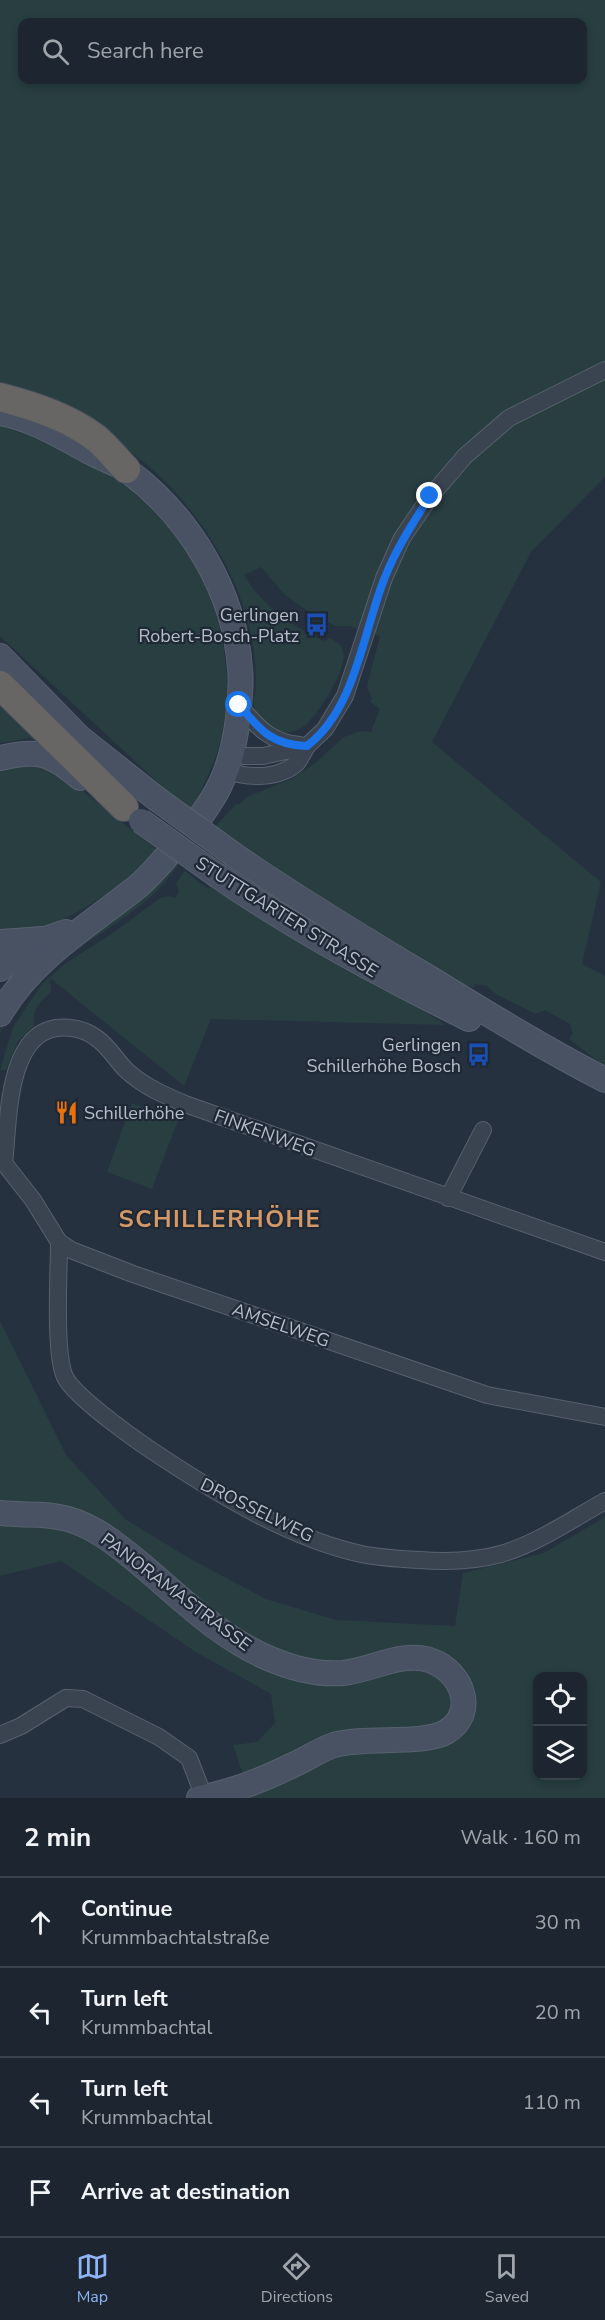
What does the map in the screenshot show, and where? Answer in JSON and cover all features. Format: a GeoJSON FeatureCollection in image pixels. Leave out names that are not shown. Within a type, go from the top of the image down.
{"type":"FeatureCollection","features":[{"type":"Feature","properties":{"kind":"highway"},"geometry":{"type":"LineString","coordinates":[[0,397],[52,414],[76,426],[98,440],[126,470]]}},
{"type":"Feature","properties":{"kind":"highway"},"geometry":{"type":"LineString","coordinates":[[0,685],[132,814]]}},
{"type":"Feature","properties":{"kind":"main road"},"geometry":{"type":"LineString","coordinates":[[0,413],[25,419],[126,470],[162,502],[187,531],[216,579],[234,629],[240,670],[239,705],[229,762],[218,790],[201,816]]}},
{"type":"Feature","properties":{"kind":"main road","name":"STUTTGARTER STRASSE"},"geometry":{"type":"LineString","coordinates":[[0,656],[80,738],[157,799],[385,965]]}},
{"type":"Feature","properties":{"kind":"main road","name":"STUTTGARTER STRASSE"},"geometry":{"type":"LineString","coordinates":[[0,758],[41,754],[60,760],[93,788],[218,876],[278,915],[385,965],[605,1080]]}},
{"type":"Feature","properties":{"kind":"main road"},"geometry":{"type":"LineString","coordinates":[[0,1014],[22,982],[84,926],[139,885],[166,857]]}},
{"type":"Feature","properties":{"kind":"main road"},"geometry":{"type":"LineString","coordinates":[[0,942],[45,939],[84,926]]}},
{"type":"Feature","properties":{"kind":"main road"},"geometry":{"type":"LineString","coordinates":[[0,969],[45,939]]}},
{"type":"Feature","properties":{"kind":"main road","name":"PANORAMASTRASSE"},"geometry":{"type":"LineString","coordinates":[[0,1513],[52,1515],[70,1519],[101,1534],[226,1634],[253,1652],[284,1665],[316,1672],[343,1673],[405,1658],[419,1658],[440,1664],[456,1677],[461,1688],[463,1705],[461,1714],[455,1724],[445,1732],[427,1737],[367,1740],[336,1745],[322,1749],[255,1783],[207,1796]]}},
{"type":"Feature","properties":{"kind":"street"},"geometry":{"type":"LineString","coordinates":[[229,762],[244,756],[263,756],[307,746],[325,729],[335,715],[349,685],[384,578],[402,538],[430,496],[465,456],[509,418],[605,370]]}},
{"type":"Feature","properties":{"kind":"street"},"geometry":{"type":"LineString","coordinates":[[239,705],[266,735],[285,743],[307,746]]}},
{"type":"Feature","properties":{"kind":"street","name":"FINKENWEG"},"geometry":{"type":"LineString","coordinates":[[2,1162],[14,1078],[17,1064],[25,1048],[43,1032],[60,1027],[71,1028],[94,1035],[136,1078],[161,1094],[605,1252]]}},
{"type":"Feature","properties":{"kind":"street"},"geometry":{"type":"LineString","coordinates":[[448,1198],[483,1130]]}},
{"type":"Feature","properties":{"kind":"street"},"geometry":{"type":"LineString","coordinates":[[2,1162],[33,1200],[59,1242]]}},
{"type":"Feature","properties":{"kind":"street","name":"AMSELWEG"},"geometry":{"type":"LineString","coordinates":[[59,1242],[71,1250],[145,1278],[487,1395],[605,1417]]}},
{"type":"Feature","properties":{"kind":"street","name":"DROSSELWEG"},"geometry":{"type":"LineString","coordinates":[[59,1242],[59,1345],[62,1370],[66,1379],[88,1402],[153,1451],[232,1501],[287,1528],[336,1546],[384,1558],[467,1560],[498,1555],[531,1543],[605,1500]]}},
{"type":"Feature","properties":{"kind":"street"},"geometry":{"type":"LineString","coordinates":[[0,1735],[21,1726],[66,1698],[82,1699],[159,1737],[189,1758],[207,1796]]}},
{"type":"Feature","properties":{"kind":"green space"},"geometry":{"type":"Polygon","coordinates":[[[0,0],[605,0],[605,477],[531,552],[432,742],[601,882],[582,964],[605,976],[605,1066],[569,1039],[573,1033],[570,1024],[545,1010],[536,1014],[495,994],[487,986],[475,984],[474,988],[449,978],[458,979],[445,974],[288,879],[215,827],[236,804],[238,805],[249,796],[291,779],[314,764],[344,737],[361,731],[371,732],[380,709],[369,701],[372,699],[367,686],[380,636],[349,626],[336,626],[315,616],[285,595],[261,567],[244,575],[259,596],[279,614],[300,629],[323,641],[330,638],[343,651],[344,658],[337,679],[309,722],[292,732],[272,731],[255,711],[253,696],[255,696],[255,660],[248,623],[236,587],[219,552],[198,519],[173,489],[145,463],[116,442],[0,388],[0,0]]]}},
{"type":"Feature","properties":{"kind":"green space"},"geometry":{"type":"Polygon","coordinates":[[[0,421],[92,461],[103,468],[155,512],[178,538],[196,566],[213,605],[219,626],[224,648],[227,691],[222,734],[217,753],[191,809],[165,789],[0,636],[0,421]]]}},
{"type":"Feature","properties":{"kind":"green space"},"geometry":{"type":"Polygon","coordinates":[[[0,703],[41,742],[40,746],[30,738],[0,743],[0,703]]]}},
{"type":"Feature","properties":{"kind":"green space"},"geometry":{"type":"Polygon","coordinates":[[[40,764],[60,773],[157,850],[125,880],[64,919],[42,928],[0,935],[0,769],[40,764]]]}},
{"type":"Feature","properties":{"kind":"green space"},"geometry":{"type":"Polygon","coordinates":[[[209,815],[211,816],[182,860],[157,891],[47,973],[29,990],[0,1034],[5,1013],[20,993],[68,951],[145,896],[162,881],[209,815]]]}},
{"type":"Feature","properties":{"kind":"green space"},"geometry":{"type":"Polygon","coordinates":[[[185,871],[208,889],[210,887],[383,990],[385,988],[403,997],[445,1025],[211,1019],[184,1086],[50,978],[51,992],[37,1007],[34,1026],[18,1041],[6,1070],[0,1070],[13,1027],[41,985],[66,963],[113,933],[160,898],[169,896],[176,898],[179,891],[176,883],[185,871]]]}},
{"type":"Feature","properties":{"kind":"green space"},"geometry":{"type":"Polygon","coordinates":[[[132,1103],[178,1120],[152,1189],[107,1172],[132,1103]]]}},
{"type":"Feature","properties":{"kind":"green space"},"geometry":{"type":"Polygon","coordinates":[[[0,1321],[66,1455],[125,1519],[189,1558],[266,1599],[336,1620],[455,1626],[463,1573],[544,1553],[605,1517],[605,1798],[251,1798],[233,1745],[257,1742],[275,1723],[271,1694],[196,1652],[61,1561],[0,1576],[0,1321]]]}},
{"type":"Feature","properties":{"kind":"place","name":"Gerlingen Robert-Bosch-Platz"},"geometry":{"type":"Point","coordinates":[317,625]}},
{"type":"Feature","properties":{"kind":"place","name":"Gerlingen Schillerhöhe Bosch"},"geometry":{"type":"Point","coordinates":[479,1055]}},
{"type":"Feature","properties":{"kind":"place","name":"Schillerhöhe"},"geometry":{"type":"Point","coordinates":[66,1113]}},
{"type":"Feature","properties":{"kind":"district","name":"SCHILLERHÖHE"},"geometry":{"type":"Point","coordinates":[220,1219]}},
{"type":"Feature","properties":{"kind":"route"},"geometry":{"type":"LineString","coordinates":[[239,705],[266,735],[285,743],[307,746],[325,729],[345,696],[384,578],[402,538],[430,496]]}}]}
